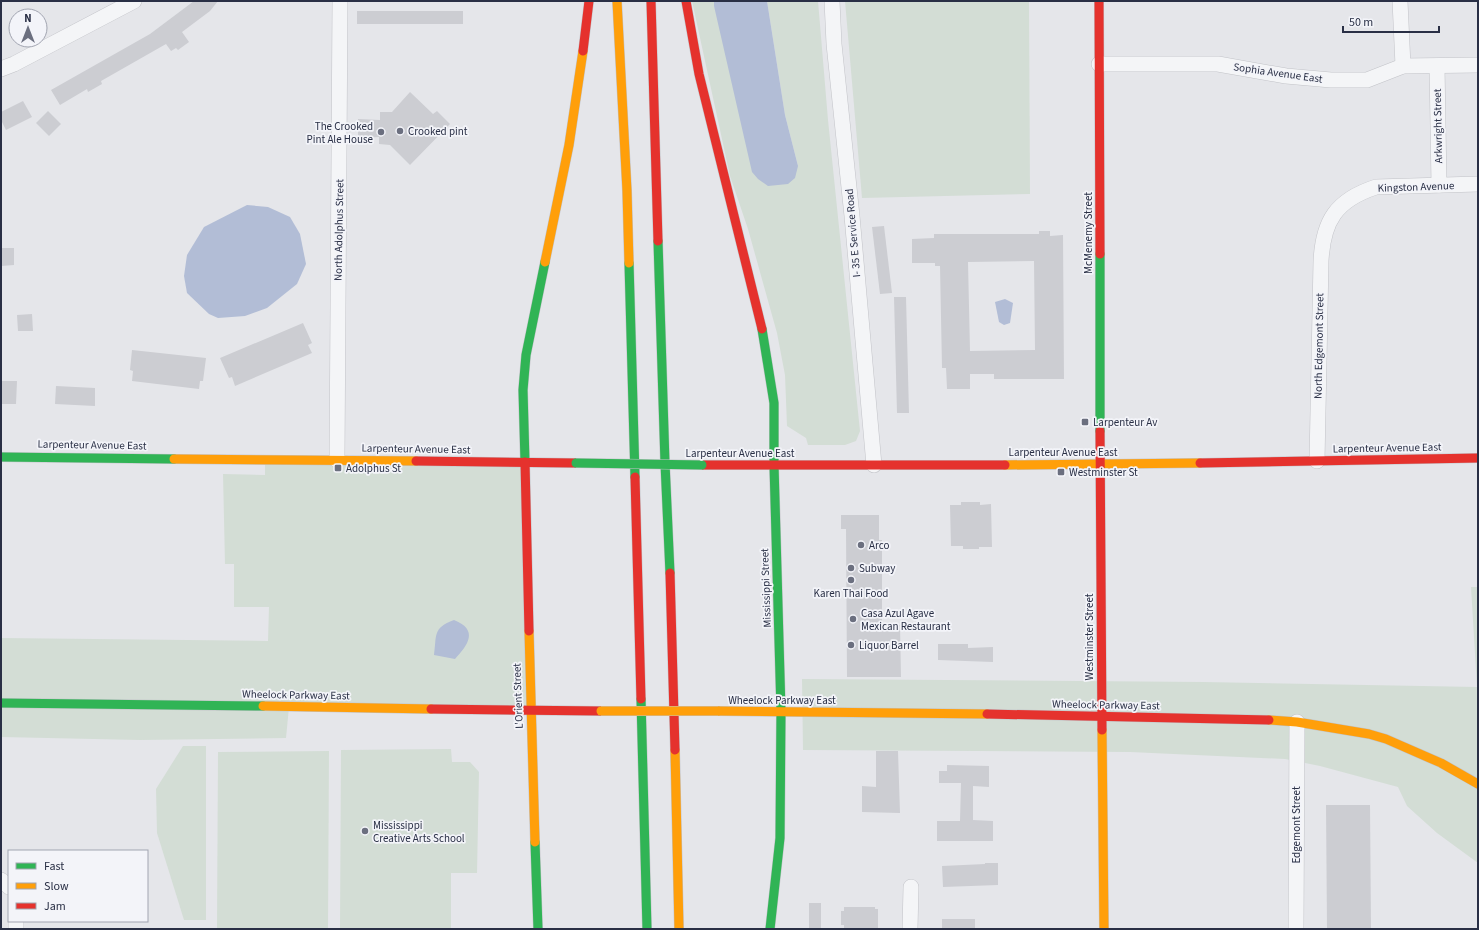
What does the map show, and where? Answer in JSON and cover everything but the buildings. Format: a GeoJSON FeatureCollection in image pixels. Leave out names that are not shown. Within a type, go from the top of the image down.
{"type":"FeatureCollection","features":[{"type":"Feature","properties":{"kind":"main road","name":"L'Orient Street"},"geometry":{"type":"LineString","coordinates":[[538,929],[530,710],[524,390],[526,355],[569,145],[589,1]]}},
{"type":"Feature","properties":{"kind":"main road"},"geometry":{"type":"LineString","coordinates":[[617,1],[627,206],[647,929]]}},
{"type":"Feature","properties":{"kind":"main road"},"geometry":{"type":"LineString","coordinates":[[651,1],[663,409],[671,595],[679,929]]}},
{"type":"Feature","properties":{"kind":"main road","name":"Mississippi Street"},"geometry":{"type":"LineString","coordinates":[[686,1],[699,74],[764,339],[774,403],[774,465],[781,711],[780,838],[770,929]]}},
{"type":"Feature","properties":{"kind":"main road","name":"McMenemy Street"},"geometry":{"type":"LineString","coordinates":[[1099,1],[1100,465]]}},
{"type":"Feature","properties":{"kind":"main road","name":"Larpenteur Avenue East"},"geometry":{"type":"LineString","coordinates":[[1,457],[713,465],[1100,465],[1478,458]]}},
{"type":"Feature","properties":{"kind":"main road","name":"Westminster Street"},"geometry":{"type":"LineString","coordinates":[[1100,465],[1104,929]]}},
{"type":"Feature","properties":{"kind":"main road","name":"Wheelock Parkway East"},"geometry":{"type":"LineString","coordinates":[[1,703],[590,711],[781,711],[1102,716],[1297,722],[1369,734],[1386,739],[1441,763],[1478,784]]}},
{"type":"Feature","properties":{"kind":"street"},"geometry":{"type":"LineString","coordinates":[[1,69],[14,64],[134,1]]}},
{"type":"Feature","properties":{"kind":"street","name":"North Adolphus Street"},"geometry":{"type":"LineString","coordinates":[[337,460],[337,293],[341,143],[340,1]]}},
{"type":"Feature","properties":{"kind":"street","name":"I- 35 E Service Road"},"geometry":{"type":"LineString","coordinates":[[832,1],[834,44],[852,216],[874,465]]}},
{"type":"Feature","properties":{"kind":"street"},"geometry":{"type":"LineString","coordinates":[[1400,1],[1403,66]]}},
{"type":"Feature","properties":{"kind":"street","name":"Sophia Avenue East"},"geometry":{"type":"LineString","coordinates":[[1099,64],[1218,64],[1286,76],[1331,80],[1367,80],[1403,66],[1478,65]]}},
{"type":"Feature","properties":{"kind":"street","name":"Arkwright Street"},"geometry":{"type":"LineString","coordinates":[[1437,66],[1439,185]]}},
{"type":"Feature","properties":{"kind":"street","name":"Kingston Avenue"},"geometry":{"type":"LineString","coordinates":[[1325,231],[1331,218],[1350,198],[1363,191],[1376,187],[1478,184]]}},
{"type":"Feature","properties":{"kind":"street","name":"North Edgemont Street"},"geometry":{"type":"LineString","coordinates":[[1317,461],[1321,261],[1322,242],[1325,231]]}},
{"type":"Feature","properties":{"kind":"street","name":"Edgemont Street"},"geometry":{"type":"LineString","coordinates":[[1296,929],[1297,722]]}},
{"type":"Feature","properties":{"kind":"street"},"geometry":{"type":"LineString","coordinates":[[910,929],[911,886]]}},
{"type":"Feature","properties":{"kind":"shaded area"},"geometry":{"type":"Polygon","coordinates":[[[692,1],[714,1],[714,6],[798,166],[785,115],[767,1],[818,1],[828,120],[860,431],[856,441],[845,445],[808,445],[806,438],[787,426],[785,375],[777,333],[748,229],[730,176],[692,1]]]}},
{"type":"Feature","properties":{"kind":"shaded area"},"geometry":{"type":"Polygon","coordinates":[[[845,1],[1029,1],[1030,194],[862,198],[845,1]]]}},
{"type":"Feature","properties":{"kind":"shaded area"},"geometry":{"type":"Polygon","coordinates":[[[265,459],[525,462],[530,710],[289,707],[286,738],[140,740],[1,737],[1,638],[268,641],[269,607],[234,607],[234,564],[225,564],[223,474],[265,475],[265,459]]]}},
{"type":"Feature","properties":{"kind":"shaded area"},"geometry":{"type":"Polygon","coordinates":[[[1471,587],[1478,587],[1478,863],[1437,833],[1407,806],[1398,787],[1320,766],[1285,759],[1130,752],[803,750],[802,679],[1203,682],[1477,687],[1471,587]]]}},
{"type":"Feature","properties":{"kind":"shaded area"},"geometry":{"type":"Polygon","coordinates":[[[183,746],[206,746],[206,920],[184,920],[157,833],[156,789],[183,746]]]}},
{"type":"Feature","properties":{"kind":"shaded area"},"geometry":{"type":"Polygon","coordinates":[[[451,749],[452,762],[470,762],[479,772],[477,873],[451,873],[451,929],[340,929],[341,750],[451,749]]]}},
{"type":"Feature","properties":{"kind":"shaded area"},"geometry":{"type":"Polygon","coordinates":[[[329,751],[328,929],[217,929],[218,752],[329,751]]]}},
{"type":"Feature","properties":{"kind":"water"},"geometry":{"type":"Polygon","coordinates":[[[714,1],[767,1],[785,115],[798,166],[795,178],[788,184],[768,186],[758,179],[752,172],[714,1]]]}},
{"type":"Feature","properties":{"kind":"water"},"geometry":{"type":"Polygon","coordinates":[[[247,205],[268,207],[290,217],[300,234],[306,264],[297,284],[267,308],[245,316],[218,318],[209,314],[187,293],[184,276],[187,255],[204,227],[247,205]]]}},
{"type":"Feature","properties":{"kind":"water"},"geometry":{"type":"Polygon","coordinates":[[[1005,299],[1013,303],[1010,323],[1004,325],[999,322],[995,302],[1005,299]]]}},
{"type":"Feature","properties":{"kind":"water"},"geometry":{"type":"Polygon","coordinates":[[[454,620],[467,628],[469,638],[467,643],[455,659],[434,655],[437,633],[442,626],[454,620]]]}},
{"type":"Feature","properties":{"kind":"traffic: fast"},"geometry":{"type":"LineString","coordinates":[[658,241],[670,573]]}},
{"type":"Feature","properties":{"kind":"traffic: fast"},"geometry":{"type":"LineString","coordinates":[[1100,254],[1100,431]]}},
{"type":"Feature","properties":{"kind":"traffic: fast"},"geometry":{"type":"LineString","coordinates":[[525,462],[523,390],[526,355],[545,262]]}},
{"type":"Feature","properties":{"kind":"traffic: fast"},"geometry":{"type":"LineString","coordinates":[[629,263],[635,477]]}},
{"type":"Feature","properties":{"kind":"traffic: fast"},"geometry":{"type":"LineString","coordinates":[[762,329],[774,403],[774,465]]}},
{"type":"Feature","properties":{"kind":"traffic: fast"},"geometry":{"type":"LineString","coordinates":[[1,457],[174,459]]}},
{"type":"Feature","properties":{"kind":"traffic: fast"},"geometry":{"type":"LineString","coordinates":[[576,463],[702,465]]}},
{"type":"Feature","properties":{"kind":"traffic: fast"},"geometry":{"type":"LineString","coordinates":[[774,465],[781,711]]}},
{"type":"Feature","properties":{"kind":"traffic: fast"},"geometry":{"type":"LineString","coordinates":[[641,699],[647,929]]}},
{"type":"Feature","properties":{"kind":"traffic: fast"},"geometry":{"type":"LineString","coordinates":[[1,703],[263,706]]}},
{"type":"Feature","properties":{"kind":"traffic: fast"},"geometry":{"type":"LineString","coordinates":[[770,929],[780,838],[781,711]]}},
{"type":"Feature","properties":{"kind":"traffic: fast"},"geometry":{"type":"LineString","coordinates":[[535,842],[538,929]]}},
{"type":"Feature","properties":{"kind":"traffic: slow"},"geometry":{"type":"LineString","coordinates":[[617,1],[627,191],[629,263]]}},
{"type":"Feature","properties":{"kind":"traffic: slow"},"geometry":{"type":"LineString","coordinates":[[545,262],[569,145],[583,51]]}},
{"type":"Feature","properties":{"kind":"traffic: slow"},"geometry":{"type":"LineString","coordinates":[[174,459],[416,461]]}},
{"type":"Feature","properties":{"kind":"traffic: slow"},"geometry":{"type":"LineString","coordinates":[[1005,465],[1200,463]]}},
{"type":"Feature","properties":{"kind":"traffic: slow"},"geometry":{"type":"LineString","coordinates":[[529,631],[535,842]]}},
{"type":"Feature","properties":{"kind":"traffic: slow"},"geometry":{"type":"LineString","coordinates":[[263,706],[431,709]]}},
{"type":"Feature","properties":{"kind":"traffic: slow"},"geometry":{"type":"LineString","coordinates":[[601,711],[718,711]]}},
{"type":"Feature","properties":{"kind":"traffic: slow"},"geometry":{"type":"LineString","coordinates":[[718,711],[987,714]]}},
{"type":"Feature","properties":{"kind":"traffic: slow"},"geometry":{"type":"LineString","coordinates":[[1269,720],[1297,722],[1369,734],[1386,739],[1441,763],[1478,784]]}},
{"type":"Feature","properties":{"kind":"traffic: slow"},"geometry":{"type":"LineString","coordinates":[[1102,730],[1104,929]]}},
{"type":"Feature","properties":{"kind":"traffic: slow"},"geometry":{"type":"LineString","coordinates":[[675,750],[679,929]]}},
{"type":"Feature","properties":{"kind":"traffic: jam"},"geometry":{"type":"LineString","coordinates":[[583,51],[589,1]]}},
{"type":"Feature","properties":{"kind":"traffic: jam"},"geometry":{"type":"LineString","coordinates":[[651,1],[658,241]]}},
{"type":"Feature","properties":{"kind":"traffic: jam"},"geometry":{"type":"LineString","coordinates":[[686,1],[699,74],[762,329]]}},
{"type":"Feature","properties":{"kind":"traffic: jam"},"geometry":{"type":"LineString","coordinates":[[1099,1],[1100,254]]}},
{"type":"Feature","properties":{"kind":"traffic: jam"},"geometry":{"type":"LineString","coordinates":[[1100,431],[1102,730]]}},
{"type":"Feature","properties":{"kind":"traffic: jam"},"geometry":{"type":"LineString","coordinates":[[1200,463],[1478,458]]}},
{"type":"Feature","properties":{"kind":"traffic: jam"},"geometry":{"type":"LineString","coordinates":[[416,461],[576,463]]}},
{"type":"Feature","properties":{"kind":"traffic: jam"},"geometry":{"type":"LineString","coordinates":[[525,462],[529,631]]}},
{"type":"Feature","properties":{"kind":"traffic: jam"},"geometry":{"type":"LineString","coordinates":[[702,465],[1005,465]]}},
{"type":"Feature","properties":{"kind":"traffic: jam"},"geometry":{"type":"LineString","coordinates":[[635,477],[641,699]]}},
{"type":"Feature","properties":{"kind":"traffic: jam"},"geometry":{"type":"LineString","coordinates":[[670,573],[675,750]]}},
{"type":"Feature","properties":{"kind":"traffic: jam"},"geometry":{"type":"LineString","coordinates":[[431,709],[601,711]]}},
{"type":"Feature","properties":{"kind":"traffic: jam"},"geometry":{"type":"LineString","coordinates":[[987,714],[1269,720]]}},
{"type":"Feature","properties":{"kind":"place","name":"Crooked pint"},"geometry":{"type":"Point","coordinates":[400,131]}},
{"type":"Feature","properties":{"kind":"place","name":"The Crooked Pint Ale House"},"geometry":{"type":"Point","coordinates":[381,132]}},
{"type":"Feature","properties":{"kind":"place","name":"Larpenteur Av"},"geometry":{"type":"Point","coordinates":[1085,422]}},
{"type":"Feature","properties":{"kind":"place","name":"Adolphus St"},"geometry":{"type":"Point","coordinates":[338,468]}},
{"type":"Feature","properties":{"kind":"place","name":"Westminster St"},"geometry":{"type":"Point","coordinates":[1061,472]}},
{"type":"Feature","properties":{"kind":"place","name":"Arco"},"geometry":{"type":"Point","coordinates":[861,545]}},
{"type":"Feature","properties":{"kind":"place","name":"Subway"},"geometry":{"type":"Point","coordinates":[851,568]}},
{"type":"Feature","properties":{"kind":"place","name":"Karen Thai Food"},"geometry":{"type":"Point","coordinates":[851,580]}},
{"type":"Feature","properties":{"kind":"place","name":"Casa Azul Agave Mexican Restaurant"},"geometry":{"type":"Point","coordinates":[853,619]}},
{"type":"Feature","properties":{"kind":"place","name":"Liquor Barrel"},"geometry":{"type":"Point","coordinates":[851,645]}},
{"type":"Feature","properties":{"kind":"place","name":"Mississippi Creative Arts School"},"geometry":{"type":"Point","coordinates":[365,831]}}]}
